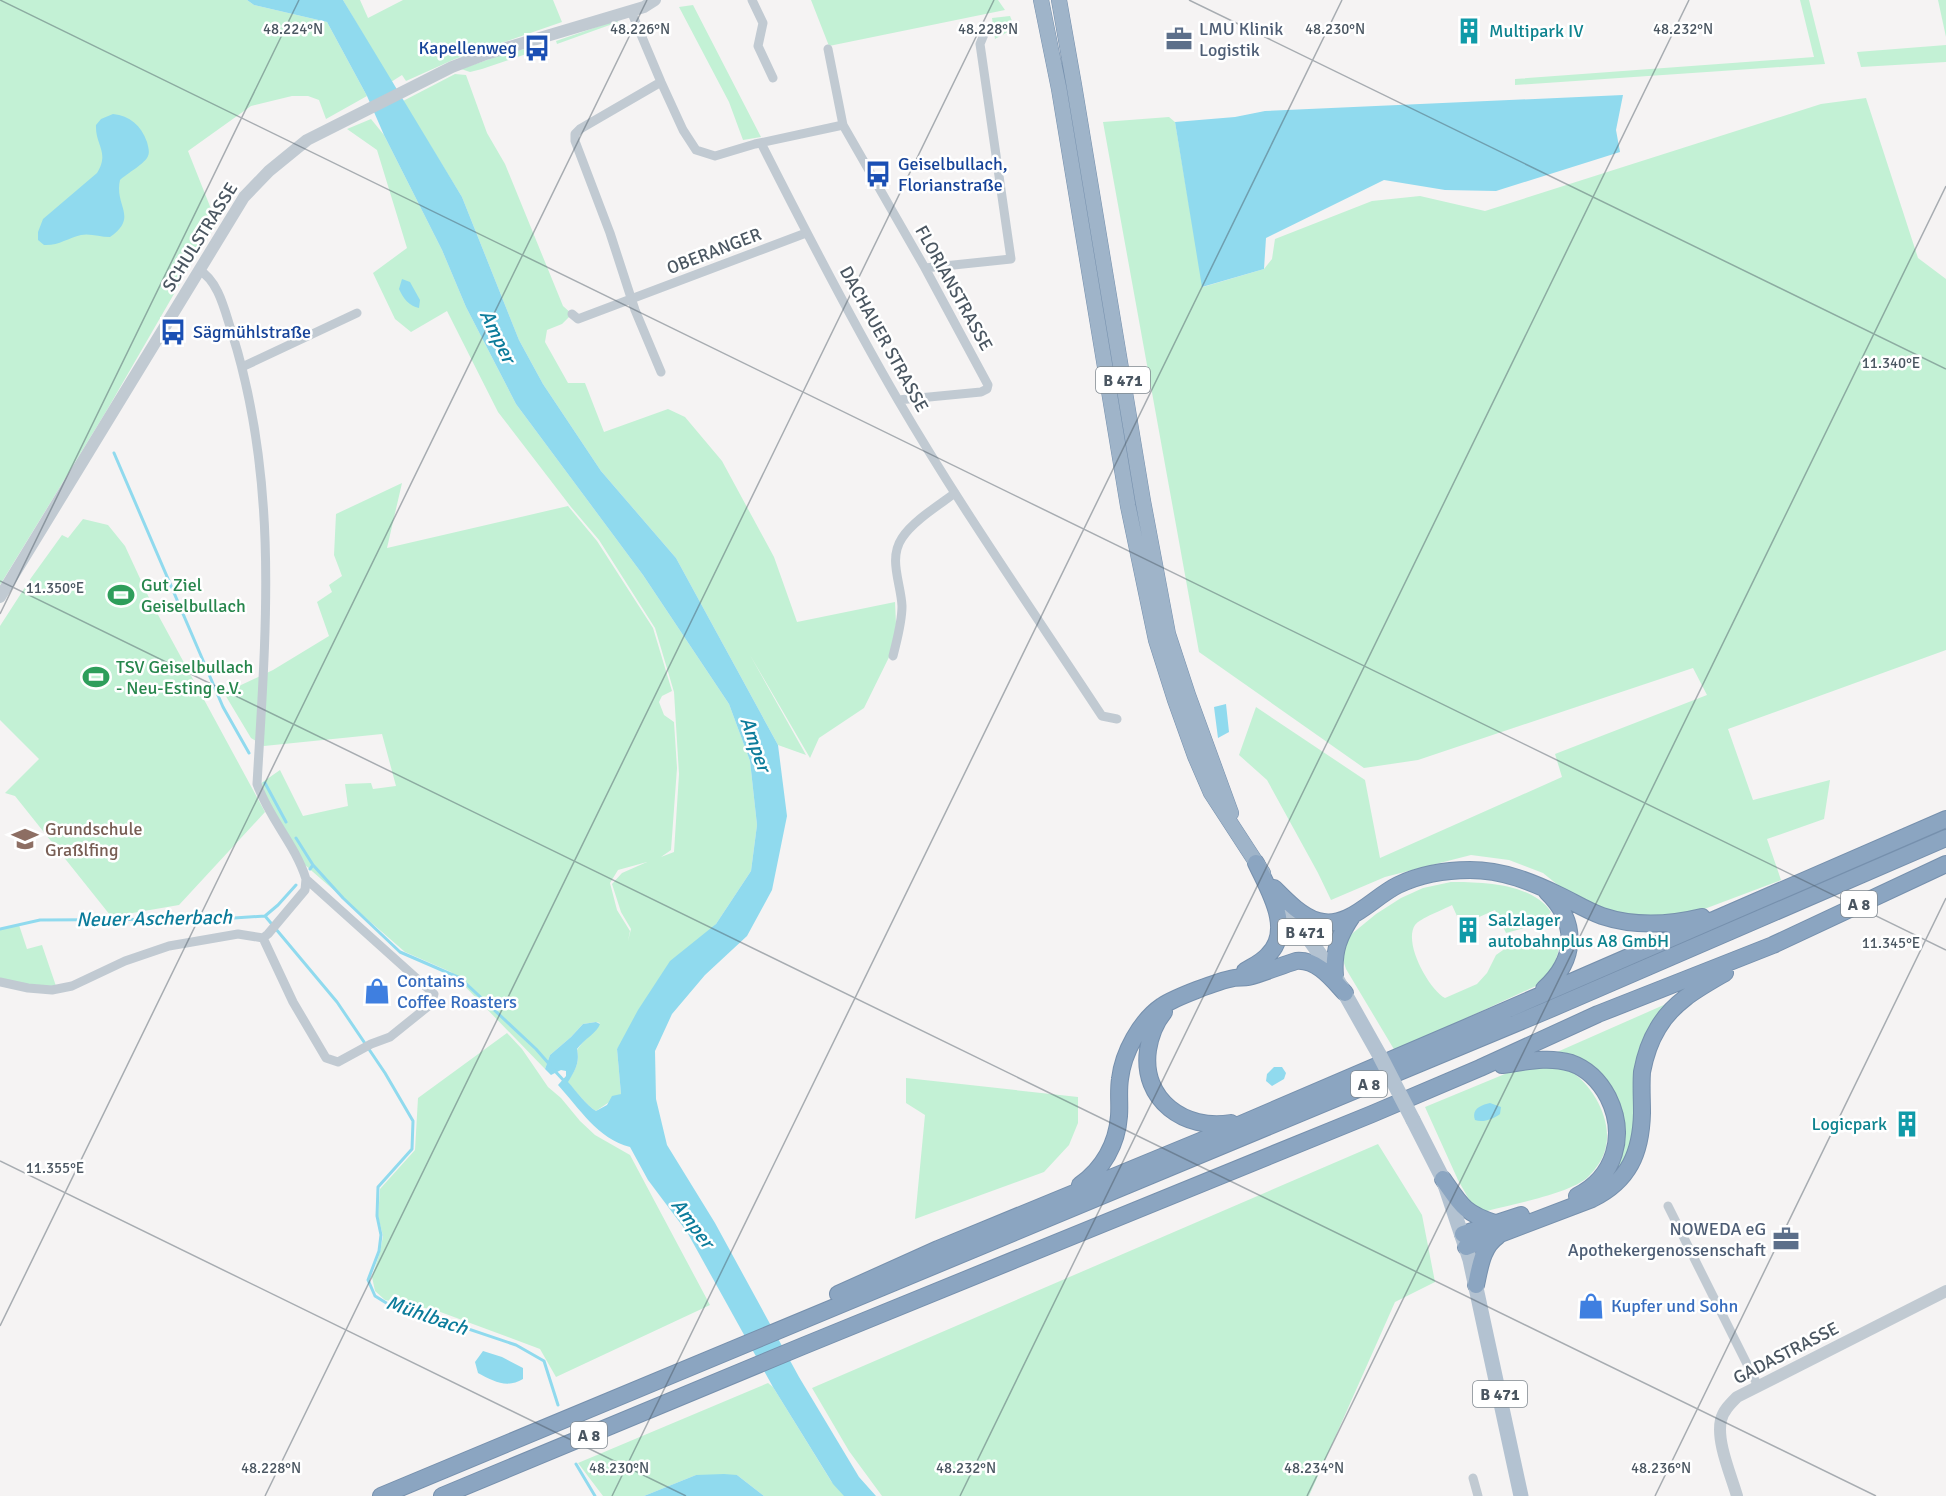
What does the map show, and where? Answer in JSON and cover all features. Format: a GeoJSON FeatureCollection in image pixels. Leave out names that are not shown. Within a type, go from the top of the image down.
{"type":"FeatureCollection","features":[{"type":"Feature","properties":{"kind":"highway","name":"B 471"},"geometry":{"type":"LineString","coordinates":[[1041,0],[1059,89],[1128,506],[1156,640],[1195,756],[1211,793],[1274,888]]}},
{"type":"Feature","properties":{"kind":"highway","name":"B 471"},"geometry":{"type":"LineString","coordinates":[[1059,0],[1143,501],[1168,634],[1237,833]]}},
{"type":"Feature","properties":{"kind":"highway"},"geometry":{"type":"LineString","coordinates":[[788,1321],[938,1249],[1255,1117],[1946,819]]}},
{"type":"Feature","properties":{"kind":"highway","name":"A 8"},"geometry":{"type":"LineString","coordinates":[[381,1496],[723,1353],[788,1321],[1548,1010],[1946,838]]}},
{"type":"Feature","properties":{"kind":"highway"},"geometry":{"type":"LineString","coordinates":[[1250,972],[1269,955],[1279,935],[1276,912],[1256,863]]}},
{"type":"Feature","properties":{"kind":"highway","name":"A 8"},"geometry":{"type":"LineString","coordinates":[[442,1496],[1480,1068],[1598,1014],[1773,945],[1946,864]]}},
{"type":"Feature","properties":{"kind":"highway"},"geometry":{"type":"LineString","coordinates":[[1274,888],[1306,916],[1316,920],[1335,922],[1353,915],[1382,893],[1400,884],[1417,877],[1455,870],[1490,871],[1524,879],[1601,916],[1628,922],[1684,921],[1749,905]]}},
{"type":"Feature","properties":{"kind":"highway"},"geometry":{"type":"LineString","coordinates":[[1530,999],[1555,979],[1563,967],[1570,942],[1566,917],[1542,887]]}},
{"type":"Feature","properties":{"kind":"highway"},"geometry":{"type":"LineString","coordinates":[[1335,976],[1336,944],[1353,915]]}},
{"type":"Feature","properties":{"kind":"highway"},"geometry":{"type":"LineString","coordinates":[[1443,1179],[1472,1214],[1500,1228],[1598,1196],[1620,1180],[1637,1151],[1640,1134],[1642,1071],[1658,1027],[1690,993],[1773,945]]}},
{"type":"Feature","properties":{"kind":"highway"},"geometry":{"type":"LineString","coordinates":[[1059,1198],[1086,1181],[1100,1167],[1110,1150],[1117,1133],[1120,1078],[1124,1062],[1132,1042],[1151,1016],[1162,1006],[1250,972],[1304,960],[1317,966],[1345,993]]}},
{"type":"Feature","properties":{"kind":"highway"},"geometry":{"type":"LineString","coordinates":[[1178,999],[1161,1015],[1149,1041],[1147,1068],[1157,1095],[1167,1107],[1179,1115],[1192,1122],[1205,1125],[1218,1125],[1255,1117]]}},
{"type":"Feature","properties":{"kind":"highway"},"geometry":{"type":"LineString","coordinates":[[1465,1241],[1572,1199],[1589,1190],[1606,1170],[1615,1148],[1617,1130],[1616,1116],[1605,1092],[1598,1081],[1581,1068],[1545,1059],[1480,1068]]}},
{"type":"Feature","properties":{"kind":"highway"},"geometry":{"type":"LineString","coordinates":[[1476,1285],[1479,1268],[1488,1246],[1500,1228]]}},
{"type":"Feature","properties":{"kind":"main road","name":"B 471"},"geometry":{"type":"LineString","coordinates":[[1274,888],[1345,993],[1443,1179],[1465,1241],[1481,1305],[1521,1496]]}},
{"type":"Feature","properties":{"kind":"street","name":"SCHULSTRASSE"},"geometry":{"type":"LineString","coordinates":[[0,597],[244,197],[268,171],[307,140],[452,67],[486,54],[644,7],[655,0]]}},
{"type":"Feature","properties":{"kind":"street"},"geometry":{"type":"LineString","coordinates":[[752,0],[763,23],[758,46],[773,78]]}},
{"type":"Feature","properties":{"kind":"street"},"geometry":{"type":"LineString","coordinates":[[631,11],[683,130],[696,150],[716,156],[761,143],[843,125]]}},
{"type":"Feature","properties":{"kind":"street"},"geometry":{"type":"LineString","coordinates":[[925,268],[1011,259],[980,44],[985,33]]}},
{"type":"Feature","properties":{"kind":"street","name":"FLORIANSTRASSE"},"geometry":{"type":"LineString","coordinates":[[828,49],[843,125],[925,268],[988,385],[987,389],[981,392],[898,400]]}},
{"type":"Feature","properties":{"kind":"street"},"geometry":{"type":"LineString","coordinates":[[661,82],[575,134],[575,141],[610,233],[633,298],[635,310],[661,372]]}},
{"type":"Feature","properties":{"kind":"street","name":"DACHAUER STRASSE"},"geometry":{"type":"LineString","coordinates":[[761,143],[806,233],[898,400],[955,493],[1102,716],[1117,719]]}},
{"type":"Feature","properties":{"kind":"street","name":"OBERANGER"},"geometry":{"type":"LineString","coordinates":[[572,314],[578,319],[806,233]]}},
{"type":"Feature","properties":{"kind":"street"},"geometry":{"type":"LineString","coordinates":[[199,270],[206,274],[214,286],[225,313],[242,367],[257,435],[265,513],[266,614],[257,784],[264,804],[301,864],[306,879],[304,890],[266,936]]}},
{"type":"Feature","properties":{"kind":"street"},"geometry":{"type":"LineString","coordinates":[[242,367],[357,313]]}},
{"type":"Feature","properties":{"kind":"street"},"geometry":{"type":"LineString","coordinates":[[893,656],[901,624],[902,605],[894,557],[900,539],[909,529],[955,493]]}},
{"type":"Feature","properties":{"kind":"street"},"geometry":{"type":"LineString","coordinates":[[266,936],[293,1002],[326,1058],[338,1062],[367,1046],[390,1037],[431,1004],[434,994],[306,879]]}},
{"type":"Feature","properties":{"kind":"street"},"geometry":{"type":"LineString","coordinates":[[0,982],[51,990],[72,986],[125,961],[169,946],[238,934],[266,936]]}},
{"type":"Feature","properties":{"kind":"street"},"geometry":{"type":"LineString","coordinates":[[1668,1206],[1758,1386]]}},
{"type":"Feature","properties":{"kind":"street","name":"GADASTRASSE"},"geometry":{"type":"LineString","coordinates":[[1737,1496],[1719,1436],[1721,1419],[1727,1407],[1737,1396],[1946,1291]]}},
{"type":"Feature","properties":{"kind":"street"},"geometry":{"type":"LineString","coordinates":[[1473,1478],[1478,1496]]}},
{"type":"Feature","properties":{"kind":"green space"},"geometry":{"type":"Polygon","coordinates":[[[0,0],[247,0],[254,5],[327,22],[367,96],[326,119],[319,100],[308,96],[292,96],[251,106],[188,151],[217,224],[0,585],[0,0]]]}},
{"type":"Feature","properties":{"kind":"green space"},"geometry":{"type":"Polygon","coordinates":[[[343,0],[360,0],[368,18],[403,0],[553,0],[562,22],[455,59],[406,81],[402,75],[391,82],[343,0]]]}},
{"type":"Feature","properties":{"kind":"green space"},"geometry":{"type":"Polygon","coordinates":[[[811,0],[998,0],[1005,10],[829,46],[811,0]]]}},
{"type":"Feature","properties":{"kind":"green space"},"geometry":{"type":"Polygon","coordinates":[[[1800,0],[1809,0],[1825,64],[1515,85],[1515,79],[1814,57],[1800,0]]]}},
{"type":"Feature","properties":{"kind":"green space"},"geometry":{"type":"Polygon","coordinates":[[[1938,0],[1946,0],[1946,37],[1938,0]]]}},
{"type":"Feature","properties":{"kind":"green space"},"geometry":{"type":"Polygon","coordinates":[[[693,5],[761,137],[743,140],[729,102],[679,7],[693,5]]]}},
{"type":"Feature","properties":{"kind":"green space"},"geometry":{"type":"Polygon","coordinates":[[[1010,16],[1015,28],[995,39],[992,18],[1010,16]]]}},
{"type":"Feature","properties":{"kind":"green space"},"geometry":{"type":"Polygon","coordinates":[[[617,20],[618,22],[557,44],[556,41],[617,20]]]}},
{"type":"Feature","properties":{"kind":"green space"},"geometry":{"type":"Polygon","coordinates":[[[1946,45],[1946,62],[1861,67],[1857,52],[1946,45]]]}},
{"type":"Feature","properties":{"kind":"green space"},"geometry":{"type":"Polygon","coordinates":[[[531,48],[532,52],[482,69],[470,72],[461,69],[513,51],[531,48]]]}},
{"type":"Feature","properties":{"kind":"green space"},"geometry":{"type":"Polygon","coordinates":[[[455,74],[466,75],[487,133],[505,164],[563,306],[572,314],[562,324],[547,330],[545,342],[568,383],[585,383],[604,432],[668,409],[685,417],[722,461],[774,557],[797,622],[895,602],[894,647],[864,708],[819,738],[810,758],[750,655],[806,755],[778,745],[676,558],[601,471],[543,384],[519,340],[462,197],[403,101],[455,74]]]}},
{"type":"Feature","properties":{"kind":"green space"},"geometry":{"type":"Polygon","coordinates":[[[1866,98],[1918,258],[1946,279],[1946,650],[1728,729],[1753,800],[1830,780],[1824,819],[1767,839],[1781,880],[1699,911],[1662,917],[1614,916],[1579,902],[1543,873],[1509,860],[1471,855],[1385,877],[1331,900],[1267,780],[1239,755],[1256,707],[1365,780],[1380,858],[1562,777],[1555,754],[1707,695],[1693,668],[1418,760],[1364,768],[1199,652],[1103,122],[1169,117],[1175,122],[1203,287],[1264,269],[1272,259],[1275,239],[1372,201],[1420,196],[1485,211],[1821,104],[1866,98]]]}},
{"type":"Feature","properties":{"kind":"green space"},"geometry":{"type":"Polygon","coordinates":[[[371,119],[384,135],[442,250],[466,307],[516,404],[643,575],[729,704],[750,761],[757,825],[751,871],[716,924],[617,1049],[621,1094],[596,1111],[567,1082],[576,1067],[577,1050],[600,1023],[583,1024],[550,1055],[545,1069],[451,972],[405,952],[305,865],[273,814],[260,784],[280,770],[303,816],[348,806],[345,784],[371,783],[373,789],[396,786],[382,734],[264,746],[251,738],[224,693],[273,670],[329,636],[317,602],[332,592],[329,585],[342,576],[334,555],[336,514],[402,483],[387,548],[568,506],[597,541],[653,628],[672,691],[662,696],[659,702],[664,715],[674,722],[677,768],[671,850],[661,857],[674,852],[679,774],[674,692],[655,628],[599,540],[498,412],[447,311],[411,332],[395,319],[373,273],[407,248],[377,150],[347,129],[371,119]],[[647,862],[618,870],[610,883],[617,910],[630,931],[628,941],[631,929],[621,912],[612,884],[622,873],[647,862]]]}},
{"type":"Feature","properties":{"kind":"green space","name":"TSV Geiselbullach - Neu-Esting e.V."},"geometry":{"type":"Polygon","coordinates":[[[83,519],[108,525],[125,546],[150,600],[265,812],[179,905],[115,916],[110,915],[15,796],[5,793],[39,759],[0,720],[0,626],[62,535],[68,538],[83,519]]]}},
{"type":"Feature","properties":{"kind":"green space"},"geometry":{"type":"Polygon","coordinates":[[[1451,882],[1491,884],[1519,890],[1532,895],[1551,912],[1542,923],[1506,933],[1495,910],[1461,925],[1452,905],[1418,922],[1412,933],[1415,954],[1425,976],[1445,998],[1477,984],[1487,973],[1496,955],[1513,943],[1538,938],[1559,948],[1556,959],[1549,973],[1538,985],[1395,1051],[1346,969],[1342,957],[1348,937],[1376,914],[1401,898],[1423,888],[1451,882]]]}},
{"type":"Feature","properties":{"kind":"green space"},"geometry":{"type":"Polygon","coordinates":[[[19,925],[27,949],[42,945],[57,989],[0,982],[0,929],[19,925]]]}},
{"type":"Feature","properties":{"kind":"green space"},"geometry":{"type":"Polygon","coordinates":[[[1666,1004],[1645,1036],[1631,1152],[1606,1185],[1622,1116],[1565,1054],[1557,1052],[1666,1004]]]}},
{"type":"Feature","properties":{"kind":"green space"},"geometry":{"type":"Polygon","coordinates":[[[507,1033],[522,1049],[548,1087],[561,1098],[580,1121],[595,1135],[630,1155],[710,1305],[556,1377],[540,1349],[435,1310],[385,1300],[375,1291],[372,1277],[383,1236],[378,1216],[380,1189],[415,1150],[418,1098],[507,1033]]]}},
{"type":"Feature","properties":{"kind":"green space"},"geometry":{"type":"Polygon","coordinates":[[[1529,1064],[1566,1069],[1586,1084],[1603,1114],[1607,1136],[1605,1150],[1602,1159],[1588,1177],[1568,1189],[1483,1212],[1471,1203],[1458,1180],[1425,1107],[1529,1064]]]}},
{"type":"Feature","properties":{"kind":"green space"},"geometry":{"type":"Polygon","coordinates":[[[906,1078],[1078,1097],[1078,1123],[1069,1145],[1044,1172],[915,1219],[925,1115],[906,1103],[906,1078]]]}},
{"type":"Feature","properties":{"kind":"green space"},"geometry":{"type":"Polygon","coordinates":[[[1378,1144],[1422,1215],[1435,1282],[1395,1302],[1309,1496],[882,1496],[849,1451],[812,1388],[1378,1144]]]}},
{"type":"Feature","properties":{"kind":"green space"},"geometry":{"type":"Polygon","coordinates":[[[768,1383],[773,1387],[831,1481],[845,1496],[764,1496],[737,1475],[696,1475],[644,1496],[603,1496],[578,1463],[768,1383]]]}},
{"type":"Feature","properties":{"kind":"water","name":"Amper"},"geometry":{"type":"Polygon","coordinates":[[[247,0],[343,0],[462,197],[519,340],[543,384],[601,471],[676,558],[778,745],[787,816],[772,890],[747,936],[705,975],[672,1014],[655,1051],[656,1099],[667,1145],[715,1223],[799,1377],[859,1477],[876,1496],[844,1496],[833,1484],[773,1387],[687,1232],[648,1180],[630,1147],[608,1137],[599,1130],[558,1085],[566,1076],[566,1071],[561,1070],[551,1075],[545,1069],[550,1055],[583,1024],[596,1022],[600,1024],[598,1027],[577,1049],[576,1067],[568,1082],[596,1111],[607,1105],[612,1096],[621,1094],[617,1049],[638,1010],[670,961],[716,924],[751,871],[757,825],[750,761],[729,704],[643,575],[516,404],[466,307],[442,250],[367,96],[327,22],[254,5],[247,0]]]}},
{"type":"Feature","properties":{"kind":"water"},"geometry":{"type":"Polygon","coordinates":[[[1623,95],[1616,130],[1620,152],[1496,191],[1445,190],[1384,180],[1266,238],[1264,269],[1202,287],[1175,122],[1235,117],[1265,111],[1623,95]]]}},
{"type":"Feature","properties":{"kind":"water"},"geometry":{"type":"Polygon","coordinates":[[[113,114],[130,119],[138,126],[145,136],[149,151],[144,162],[120,180],[120,197],[124,211],[123,223],[119,230],[110,237],[84,235],[44,245],[38,240],[38,232],[43,219],[97,173],[101,166],[102,154],[96,125],[101,119],[113,114]]]}},
{"type":"Feature","properties":{"kind":"water"},"geometry":{"type":"Polygon","coordinates":[[[402,279],[410,282],[420,300],[419,308],[409,303],[402,295],[399,289],[402,279]]]}},
{"type":"Feature","properties":{"kind":"water"},"geometry":{"type":"Polygon","coordinates":[[[1226,704],[1229,732],[1218,738],[1214,707],[1226,704]]]}},
{"type":"Feature","properties":{"kind":"water"},"geometry":{"type":"Polygon","coordinates":[[[1274,1067],[1282,1067],[1286,1073],[1284,1079],[1272,1086],[1266,1081],[1267,1074],[1274,1067]]]}},
{"type":"Feature","properties":{"kind":"water"},"geometry":{"type":"Polygon","coordinates":[[[1490,1103],[1501,1107],[1500,1114],[1488,1120],[1475,1120],[1476,1110],[1490,1103]]]}},
{"type":"Feature","properties":{"kind":"water"},"geometry":{"type":"Polygon","coordinates":[[[483,1351],[502,1357],[523,1368],[523,1379],[506,1384],[478,1373],[475,1362],[483,1351]]]}},
{"type":"Feature","properties":{"kind":"water"},"geometry":{"type":"Polygon","coordinates":[[[696,1475],[737,1475],[764,1496],[644,1496],[696,1475]]]}},
{"type":"Feature","properties":{"kind":"waterway"},"geometry":{"type":"LineString","coordinates":[[114,453],[223,707],[249,753]]}},
{"type":"Feature","properties":{"kind":"waterway"},"geometry":{"type":"LineString","coordinates":[[265,783],[286,822]]}},
{"type":"Feature","properties":{"kind":"waterway"},"geometry":{"type":"LineString","coordinates":[[296,838],[313,865]]}},
{"type":"Feature","properties":{"kind":"waterway","name":"Neuer Ascherbach"},"geometry":{"type":"LineString","coordinates":[[310,869],[313,865],[343,898],[400,952],[460,978],[550,1065]]}},
{"type":"Feature","properties":{"kind":"waterway","name":"Neuer Ascherbach"},"geometry":{"type":"LineString","coordinates":[[0,929],[40,920],[219,919],[265,916],[296,885]]}},
{"type":"Feature","properties":{"kind":"waterway","name":"Mühlbach"},"geometry":{"type":"LineString","coordinates":[[265,916],[337,1002],[385,1073],[413,1121],[412,1149],[378,1187],[377,1216],[381,1235],[379,1251],[368,1280],[375,1296],[388,1304],[516,1345],[544,1361],[558,1405]]}},
{"type":"Feature","properties":{"kind":"waterway","name":"Neuer Ascherbach"},"geometry":{"type":"LineString","coordinates":[[554,1070],[566,1083]]}},
{"type":"Feature","properties":{"kind":"waterway","name":"Mühlbach"},"geometry":{"type":"LineString","coordinates":[[576,1464],[595,1496]]}},
{"type":"Feature","properties":{"kind":"place","name":"Multipark IV"},"geometry":{"type":"Point","coordinates":[1469,31]}},
{"type":"Feature","properties":{"kind":"place","name":"LMU Klinik Logistik"},"geometry":{"type":"Point","coordinates":[1179,39]}},
{"type":"Feature","properties":{"kind":"place","name":"Kapellenweg"},"geometry":{"type":"Point","coordinates":[537,48]}},
{"type":"Feature","properties":{"kind":"place","name":"Geiselbullach, Florianstraße"},"geometry":{"type":"Point","coordinates":[878,174]}},
{"type":"Feature","properties":{"kind":"place","name":"Sägmühlstraße"},"geometry":{"type":"Point","coordinates":[173,332]}},
{"type":"Feature","properties":{"kind":"place","name":"Gut Ziel Geiselbullach"},"geometry":{"type":"Point","coordinates":[121,595]}},
{"type":"Feature","properties":{"kind":"place","name":"TSV Geiselbullach - Neu-Esting e.V."},"geometry":{"type":"Point","coordinates":[96,677]}},
{"type":"Feature","properties":{"kind":"place","name":"Grundschule Graßlfing"},"geometry":{"type":"Point","coordinates":[25,839]}},
{"type":"Feature","properties":{"kind":"place","name":"Salzlager autobahnplus A8 GmbH"},"geometry":{"type":"Point","coordinates":[1468,930]}},
{"type":"Feature","properties":{"kind":"place","name":"Contains Coffee Roasters"},"geometry":{"type":"Point","coordinates":[377,991]}},
{"type":"Feature","properties":{"kind":"place","name":"Logicpark"},"geometry":{"type":"Point","coordinates":[1907,1124]}},
{"type":"Feature","properties":{"kind":"place","name":"NOWEDA eG Apothekergenossenschaft"},"geometry":{"type":"Point","coordinates":[1786,1239]}},
{"type":"Feature","properties":{"kind":"place","name":"Kupfer und Sohn"},"geometry":{"type":"Point","coordinates":[1591,1306]}}]}
